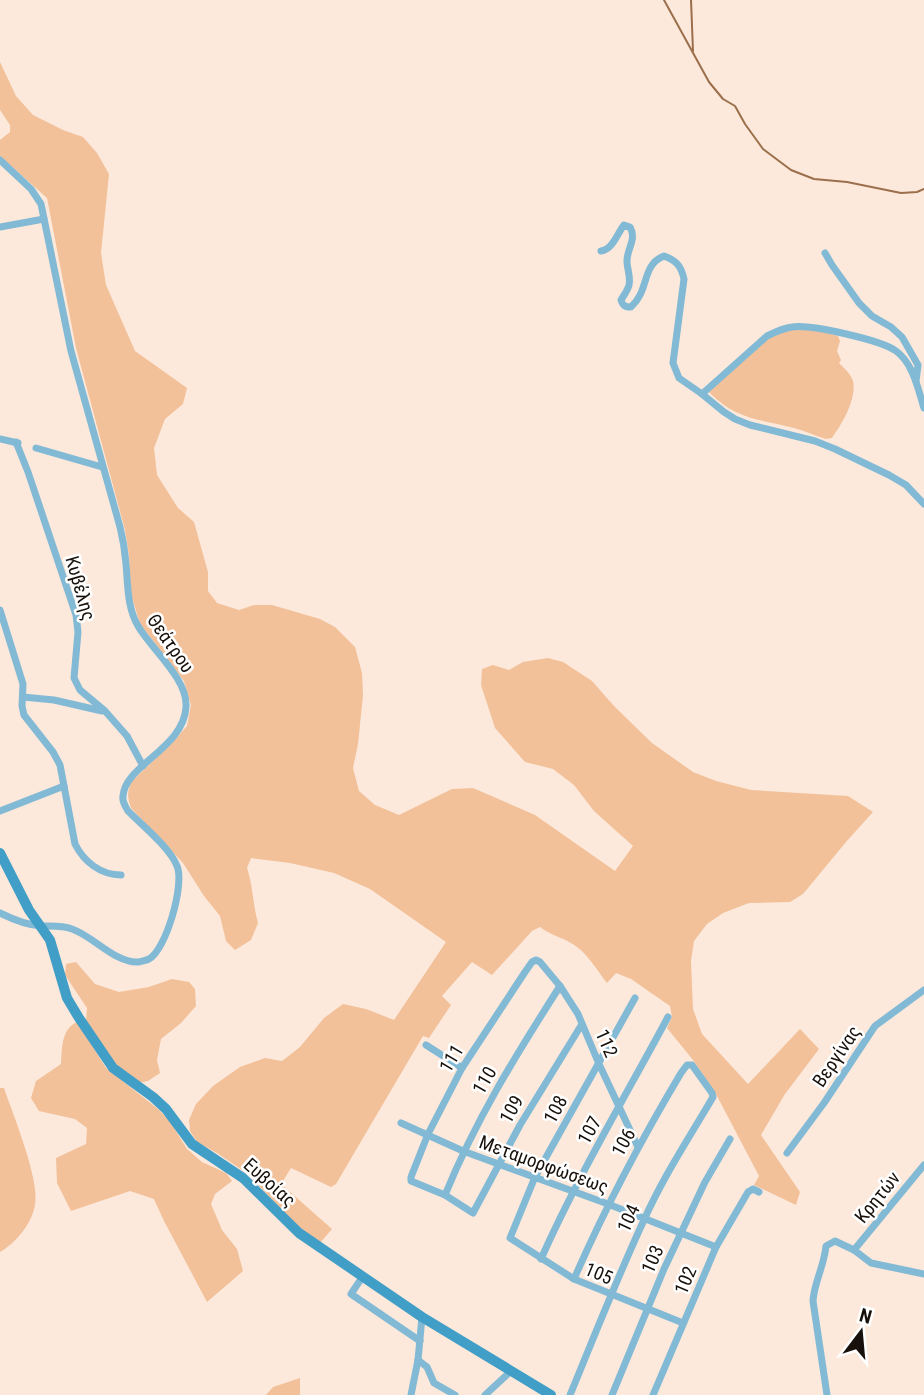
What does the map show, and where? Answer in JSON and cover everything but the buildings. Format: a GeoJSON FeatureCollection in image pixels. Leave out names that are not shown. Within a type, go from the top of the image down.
{"type":"FeatureCollection","features":[{"type":"Feature","properties":{"kind":"street","name":"Θεάτρου"},"geometry":{"type":"LineString","coordinates":[[0,160],[31,189],[41,204],[71,351],[123,542],[127,593],[131,608],[137,625],[181,684],[187,704],[183,724],[172,739],[130,779],[123,796],[128,811],[169,854],[179,869],[175,907],[156,953],[139,962],[122,959],[70,928],[22,922],[0,913]]}},
{"type":"Feature","properties":{"kind":"street"},"geometry":{"type":"LineString","coordinates":[[0,227],[44,219]]}},
{"type":"Feature","properties":{"kind":"street"},"geometry":{"type":"LineString","coordinates":[[601,251],[606,250],[624,225],[630,227],[633,241],[626,259],[630,282],[621,300],[625,307],[636,303],[656,259],[664,256],[676,261],[681,268],[684,279],[673,362],[679,378],[735,419],[815,441],[889,475],[906,485],[924,504]]}},
{"type":"Feature","properties":{"kind":"street"},"geometry":{"type":"LineString","coordinates":[[825,253],[859,303],[872,316],[902,337],[918,365],[916,381]]}},
{"type":"Feature","properties":{"kind":"street"},"geometry":{"type":"LineString","coordinates":[[702,394],[767,336],[792,326],[806,326],[879,343],[896,351],[907,363],[916,381],[924,408]]}},
{"type":"Feature","properties":{"kind":"street","name":"Κυβέλης"},"geometry":{"type":"LineString","coordinates":[[0,439],[19,443],[76,615],[76,684],[127,736],[143,766]]}},
{"type":"Feature","properties":{"kind":"street"},"geometry":{"type":"LineString","coordinates":[[36,448],[102,467]]}},
{"type":"Feature","properties":{"kind":"street"},"geometry":{"type":"LineString","coordinates":[[0,610],[23,684],[24,715],[60,765],[75,844],[88,862],[112,875],[121,875]]}},
{"type":"Feature","properties":{"kind":"street"},"geometry":{"type":"LineString","coordinates":[[23,696],[105,711]]}},
{"type":"Feature","properties":{"kind":"street"},"geometry":{"type":"LineString","coordinates":[[0,811],[64,786]]}},
{"type":"Feature","properties":{"kind":"street","name":"Ευβοίας"},"geometry":{"type":"LineString","coordinates":[[0,853],[53,949],[67,998],[113,1068],[153,1097],[166,1109],[192,1144],[243,1178],[299,1233],[422,1317],[551,1395]]}},
{"type":"Feature","properties":{"kind":"street","name":"112"},"geometry":{"type":"LineString","coordinates":[[536,960],[560,986],[578,1014],[638,1147]]}},
{"type":"Feature","properties":{"kind":"street","name":"111"},"geometry":{"type":"LineString","coordinates":[[445,1195],[415,1184],[411,1177],[428,1134],[462,1068],[525,972],[536,960]]}},
{"type":"Feature","properties":{"kind":"street","name":"110"},"geometry":{"type":"LineString","coordinates":[[445,1195],[485,1108],[560,986]]}},
{"type":"Feature","properties":{"kind":"street","name":"Βεργίνας"},"geometry":{"type":"LineString","coordinates":[[787,1153],[875,1026],[924,990]]}},
{"type":"Feature","properties":{"kind":"street","name":"108"},"geometry":{"type":"LineString","coordinates":[[510,1238],[535,1177],[635,999]]}},
{"type":"Feature","properties":{"kind":"street","name":"107"},"geometry":{"type":"LineString","coordinates":[[541,1259],[599,1142],[668,1017]]}},
{"type":"Feature","properties":{"kind":"street","name":"109"},"geometry":{"type":"LineString","coordinates":[[445,1195],[473,1213],[545,1082],[582,1024]]}},
{"type":"Feature","properties":{"kind":"street"},"geometry":{"type":"LineString","coordinates":[[426,1045],[462,1068]]}},
{"type":"Feature","properties":{"kind":"street","name":"106"},"geometry":{"type":"LineString","coordinates":[[574,1279],[608,1204],[638,1147],[681,1073],[687,1065],[692,1065]]}},
{"type":"Feature","properties":{"kind":"street","name":"104"},"geometry":{"type":"LineString","coordinates":[[570,1395],[610,1295],[645,1218],[713,1097],[692,1065]]}},
{"type":"Feature","properties":{"kind":"street","name":"Μεταμορφώσεως"},"geometry":{"type":"LineString","coordinates":[[401,1123],[463,1151],[716,1247]]}},
{"type":"Feature","properties":{"kind":"street","name":"103"},"geometry":{"type":"LineString","coordinates":[[612,1395],[664,1269],[705,1182],[730,1139]]}},
{"type":"Feature","properties":{"kind":"street","name":"Κρητών"},"geometry":{"type":"LineString","coordinates":[[854,1250],[924,1165]]}},
{"type":"Feature","properties":{"kind":"street","name":"102"},"geometry":{"type":"LineString","coordinates":[[653,1395],[716,1247],[749,1190],[759,1192]]}},
{"type":"Feature","properties":{"kind":"street","name":"105"},"geometry":{"type":"LineString","coordinates":[[510,1238],[574,1279],[683,1323]]}},
{"type":"Feature","properties":{"kind":"street"},"geometry":{"type":"LineString","coordinates":[[827,1395],[813,1301],[813,1293],[825,1261],[826,1246],[835,1241],[854,1250],[871,1263],[924,1274]]}},
{"type":"Feature","properties":{"kind":"street"},"geometry":{"type":"LineString","coordinates":[[363,1276],[351,1294],[419,1341]]}},
{"type":"Feature","properties":{"kind":"street"},"geometry":{"type":"LineString","coordinates":[[411,1395],[422,1317]]}},
{"type":"Feature","properties":{"kind":"street"},"geometry":{"type":"LineString","coordinates":[[418,1360],[427,1366],[434,1382],[455,1395]]}},
{"type":"Feature","properties":{"kind":"street"},"geometry":{"type":"LineString","coordinates":[[485,1395],[511,1371]]}},
{"type":"Feature","properties":{"kind":"shaded area"},"geometry":{"type":"Polygon","coordinates":[[[0,62],[16,96],[33,115],[83,137],[97,153],[109,174],[101,253],[106,285],[135,351],[187,388],[183,404],[165,419],[154,448],[157,475],[178,508],[194,522],[208,572],[208,591],[217,603],[239,610],[254,605],[272,605],[320,619],[335,627],[355,647],[362,673],[363,695],[353,768],[359,791],[375,805],[399,815],[452,789],[473,788],[535,815],[615,871],[633,846],[594,811],[574,785],[553,769],[525,762],[495,728],[481,685],[482,669],[493,665],[509,670],[523,662],[548,658],[563,662],[592,681],[652,743],[693,772],[751,790],[848,796],[873,812],[803,894],[790,902],[749,903],[723,913],[707,924],[694,941],[691,961],[693,1009],[702,1034],[748,1084],[800,1029],[819,1049],[785,1094],[761,1135],[800,1192],[796,1205],[754,1185],[759,1176],[717,1096],[667,1028],[672,1017],[670,1006],[631,979],[616,973],[607,983],[582,951],[540,927],[532,931],[492,975],[472,962],[442,996],[451,1005],[429,1038],[423,1036],[336,1184],[331,1187],[291,1168],[281,1184],[332,1229],[320,1243],[294,1223],[248,1174],[197,1142],[190,1131],[189,1120],[196,1104],[213,1086],[240,1067],[265,1058],[282,1061],[300,1047],[324,1018],[343,1004],[366,1009],[394,1020],[446,942],[370,889],[334,873],[251,858],[247,868],[258,923],[251,940],[235,950],[226,941],[220,916],[183,863],[131,808],[128,794],[132,781],[187,726],[191,705],[184,681],[140,624],[131,594],[125,530],[76,348],[47,198],[0,156],[0,140],[10,132],[10,125],[0,110],[0,62]]]}},
{"type":"Feature","properties":{"kind":"shaded area"},"geometry":{"type":"Polygon","coordinates":[[[794,328],[826,332],[838,336],[840,341],[837,351],[841,360],[839,363],[851,376],[854,388],[848,411],[832,438],[826,439],[749,417],[729,408],[709,392],[759,344],[794,328]]]}},
{"type":"Feature","properties":{"kind":"shaded area"},"geometry":{"type":"Polygon","coordinates":[[[76,962],[95,984],[119,992],[149,987],[172,979],[189,982],[195,989],[196,1006],[161,1039],[157,1060],[160,1073],[148,1081],[138,1083],[116,1066],[86,1021],[87,1008],[65,975],[66,964],[76,962]]]}},
{"type":"Feature","properties":{"kind":"shaded area"},"geometry":{"type":"Polygon","coordinates":[[[77,1022],[106,1068],[169,1120],[187,1149],[202,1162],[226,1173],[232,1181],[215,1194],[211,1204],[222,1230],[237,1249],[243,1271],[207,1302],[154,1199],[130,1191],[71,1211],[57,1183],[56,1158],[86,1144],[87,1128],[75,1119],[39,1111],[31,1098],[36,1081],[61,1064],[65,1034],[77,1022]]]}},
{"type":"Feature","properties":{"kind":"shaded area"},"geometry":{"type":"Polygon","coordinates":[[[0,1088],[4,1088],[25,1147],[34,1180],[35,1205],[22,1232],[0,1252],[0,1088]]]}},
{"type":"Feature","properties":{"kind":"shaded area"},"geometry":{"type":"Polygon","coordinates":[[[300,1378],[300,1395],[266,1395],[273,1387],[300,1378]]]}},
{"type":"Feature","properties":{"kind":"waterway"},"geometry":{"type":"LineString","coordinates":[[664,0],[709,82],[723,99],[735,106],[763,149],[791,170],[814,179],[847,182],[901,193],[924,189]]}},
{"type":"Feature","properties":{"kind":"waterway"},"geometry":{"type":"LineString","coordinates":[[691,0],[693,51]]}}]}
